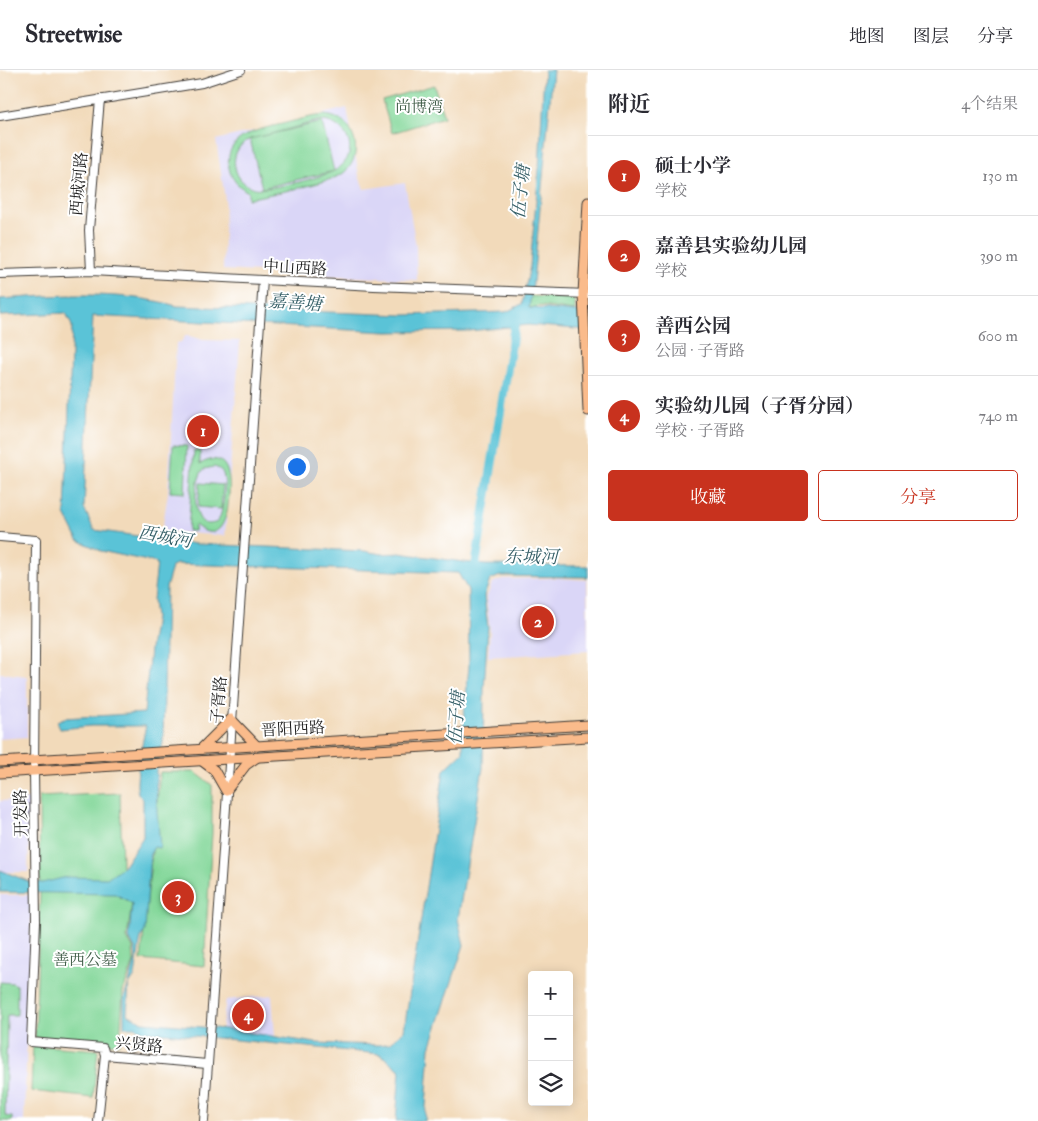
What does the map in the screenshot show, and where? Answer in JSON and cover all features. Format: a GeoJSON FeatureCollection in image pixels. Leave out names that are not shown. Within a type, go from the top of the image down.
{"type":"FeatureCollection","features":[{"type":"Feature","properties":{"kind":"main road"},"geometry":{"type":"LineString","coordinates":[[588,202],[586,294],[588,411]]}},
{"type":"Feature","properties":{"kind":"main road"},"geometry":{"type":"LineString","coordinates":[[202,749],[231,720],[256,746]]}},
{"type":"Feature","properties":{"kind":"main road","name":"晋阳西路"},"geometry":{"type":"LineString","coordinates":[[0,762],[588,725]]}},
{"type":"Feature","properties":{"kind":"main road","name":"晋阳西路"},"geometry":{"type":"LineString","coordinates":[[0,773],[588,737]]}},
{"type":"Feature","properties":{"kind":"main road"},"geometry":{"type":"LineString","coordinates":[[202,761],[214,770],[226,791],[241,771],[256,758]]}},
{"type":"Feature","properties":{"kind":"street"},"geometry":{"type":"LineString","coordinates":[[0,116],[202,83],[241,70]]}},
{"type":"Feature","properties":{"kind":"street","name":"西城河路"},"geometry":{"type":"LineString","coordinates":[[91,271],[89,230],[100,99]]}},
{"type":"Feature","properties":{"kind":"street","name":"中山西路"},"geometry":{"type":"LineString","coordinates":[[0,274],[91,271],[586,294]]}},
{"type":"Feature","properties":{"kind":"street","name":"子胥路"},"geometry":{"type":"LineString","coordinates":[[204,1121],[262,280]]}},
{"type":"Feature","properties":{"kind":"street","name":"开发路"},"geometry":{"type":"LineString","coordinates":[[0,537],[36,540],[34,771],[36,897],[31,1042],[103,1048],[105,1055]]}},
{"type":"Feature","properties":{"kind":"street","name":"兴贤路"},"geometry":{"type":"LineString","coordinates":[[98,1121],[105,1055],[207,1064]]}},
{"type":"Feature","properties":{"kind":"shaded area"},"geometry":{"type":"Polygon","coordinates":[[[347,108],[359,176],[364,189],[405,183],[416,246],[417,280],[223,270],[225,199],[216,140],[347,108]]]}},
{"type":"Feature","properties":{"kind":"shaded area"},"geometry":{"type":"Polygon","coordinates":[[[186,335],[203,340],[240,341],[225,536],[162,531],[168,493],[176,343],[181,342],[186,335]]]}},
{"type":"Feature","properties":{"kind":"shaded area"},"geometry":{"type":"Polygon","coordinates":[[[558,578],[587,580],[588,651],[488,657],[490,631],[486,599],[492,583],[502,579],[558,578]]]}},
{"type":"Feature","properties":{"kind":"shaded area"},"geometry":{"type":"Polygon","coordinates":[[[0,673],[27,676],[27,737],[0,739],[0,673]]]}},
{"type":"Feature","properties":{"kind":"shaded area"},"geometry":{"type":"Polygon","coordinates":[[[30,799],[28,872],[0,872],[0,801],[30,799]]]}},
{"type":"Feature","properties":{"kind":"shaded area"},"geometry":{"type":"Polygon","coordinates":[[[0,895],[32,895],[24,1121],[0,1121],[0,895]]]}},
{"type":"Feature","properties":{"kind":"shaded area"},"geometry":{"type":"Polygon","coordinates":[[[272,995],[275,1036],[221,1031],[226,1000],[272,995]]]}},
{"type":"Feature","properties":{"kind":"green space","name":"尚博湾"},"geometry":{"type":"Polygon","coordinates":[[[434,85],[444,117],[392,133],[382,100],[434,85]]]}},
{"type":"Feature","properties":{"kind":"green space"},"geometry":{"type":"Polygon","coordinates":[[[324,115],[338,119],[349,127],[351,131],[356,147],[350,167],[335,178],[248,199],[248,192],[231,176],[229,168],[229,157],[232,147],[238,140],[266,128],[324,115]],[[318,121],[246,141],[237,150],[235,158],[235,167],[239,177],[249,186],[262,188],[299,182],[334,171],[346,160],[349,144],[347,136],[342,130],[327,122],[318,121]]]}},
{"type":"Feature","properties":{"kind":"green space"},"geometry":{"type":"Polygon","coordinates":[[[322,122],[334,171],[262,188],[250,139],[322,122]]]}},
{"type":"Feature","properties":{"kind":"green space"},"geometry":{"type":"Polygon","coordinates":[[[530,296],[571,298],[575,301],[575,311],[540,306],[529,308],[530,296]]]}},
{"type":"Feature","properties":{"kind":"green space"},"geometry":{"type":"Polygon","coordinates":[[[173,445],[187,446],[185,493],[170,492],[173,445]]]}},
{"type":"Feature","properties":{"kind":"green space"},"geometry":{"type":"Polygon","coordinates":[[[194,450],[200,451],[200,464],[209,460],[222,462],[228,472],[229,495],[225,519],[217,530],[212,532],[204,531],[195,525],[194,531],[188,531],[194,450]],[[214,467],[204,469],[200,475],[196,494],[198,514],[201,521],[208,524],[217,522],[219,519],[224,499],[225,484],[223,474],[221,470],[214,467]]]}},
{"type":"Feature","properties":{"kind":"green space"},"geometry":{"type":"Polygon","coordinates":[[[200,483],[223,485],[221,509],[198,507],[200,483]]]}},
{"type":"Feature","properties":{"kind":"green space"},"geometry":{"type":"Polygon","coordinates":[[[160,772],[195,772],[212,785],[212,833],[204,966],[141,960],[160,772]]]}},
{"type":"Feature","properties":{"kind":"green space","name":"善西公墓"},"geometry":{"type":"Polygon","coordinates":[[[120,793],[122,865],[118,896],[132,903],[127,938],[133,948],[134,962],[123,991],[120,1044],[35,1038],[40,895],[39,797],[120,793]]]}},
{"type":"Feature","properties":{"kind":"green space"},"geometry":{"type":"Polygon","coordinates":[[[0,982],[13,983],[17,986],[17,1015],[7,1015],[5,1116],[12,1117],[12,1121],[0,1121],[0,982]]]}},
{"type":"Feature","properties":{"kind":"green space"},"geometry":{"type":"Polygon","coordinates":[[[33,1045],[98,1050],[93,1098],[31,1091],[33,1045]]]}},
{"type":"Feature","properties":{"kind":"water"},"geometry":{"type":"Polygon","coordinates":[[[544,70],[553,70],[529,308],[588,313],[588,330],[528,325],[469,331],[387,332],[93,316],[84,508],[94,530],[196,544],[364,551],[381,554],[399,553],[485,565],[588,566],[588,577],[500,576],[490,580],[484,596],[488,627],[484,689],[483,768],[458,919],[464,945],[430,1048],[425,1121],[396,1121],[400,1070],[380,1054],[144,1031],[135,1027],[124,1027],[124,999],[136,959],[135,949],[129,938],[132,903],[115,894],[0,892],[0,870],[30,882],[42,883],[67,877],[107,878],[124,866],[143,837],[143,799],[138,793],[137,780],[146,726],[91,726],[60,729],[57,721],[64,718],[144,713],[155,618],[153,600],[157,563],[101,551],[78,540],[65,514],[72,326],[66,313],[0,316],[0,299],[89,295],[133,298],[177,306],[404,315],[506,312],[522,304],[530,266],[539,169],[544,70]],[[176,564],[172,567],[166,588],[163,743],[156,771],[160,846],[159,848],[154,847],[150,854],[145,931],[141,937],[135,976],[129,985],[127,1014],[143,1022],[225,1029],[316,1043],[380,1045],[390,1043],[404,1030],[444,770],[463,752],[463,725],[469,666],[468,590],[458,573],[176,564]]]}},
{"type":"Feature","properties":{"kind":"waterway","name":"伍子塘"},"geometry":{"type":"LineString","coordinates":[[474,575],[516,316]]}},
{"type":"Feature","properties":{"kind":"place","name":"硕士小学"},"geometry":{"type":"Point","coordinates":[203,431]}},
{"type":"Feature","properties":{"kind":"place","name":"嘉善县实验幼儿园"},"geometry":{"type":"Point","coordinates":[538,622]}},
{"type":"Feature","properties":{"kind":"place","name":"善西公园"},"geometry":{"type":"Point","coordinates":[178,897]}},
{"type":"Feature","properties":{"kind":"place","name":"实验幼儿园（子胥分园）"},"geometry":{"type":"Point","coordinates":[248,1015]}},
{"type":"Feature","properties":{"kind":"water label","name":"嘉善塘"},"geometry":{"type":"Point","coordinates":[295,303]}},
{"type":"Feature","properties":{"kind":"water label","name":"西城河"},"geometry":{"type":"Point","coordinates":[165,537]}},
{"type":"Feature","properties":{"kind":"water label","name":"东城河"},"geometry":{"type":"Point","coordinates":[531,557]}}]}
